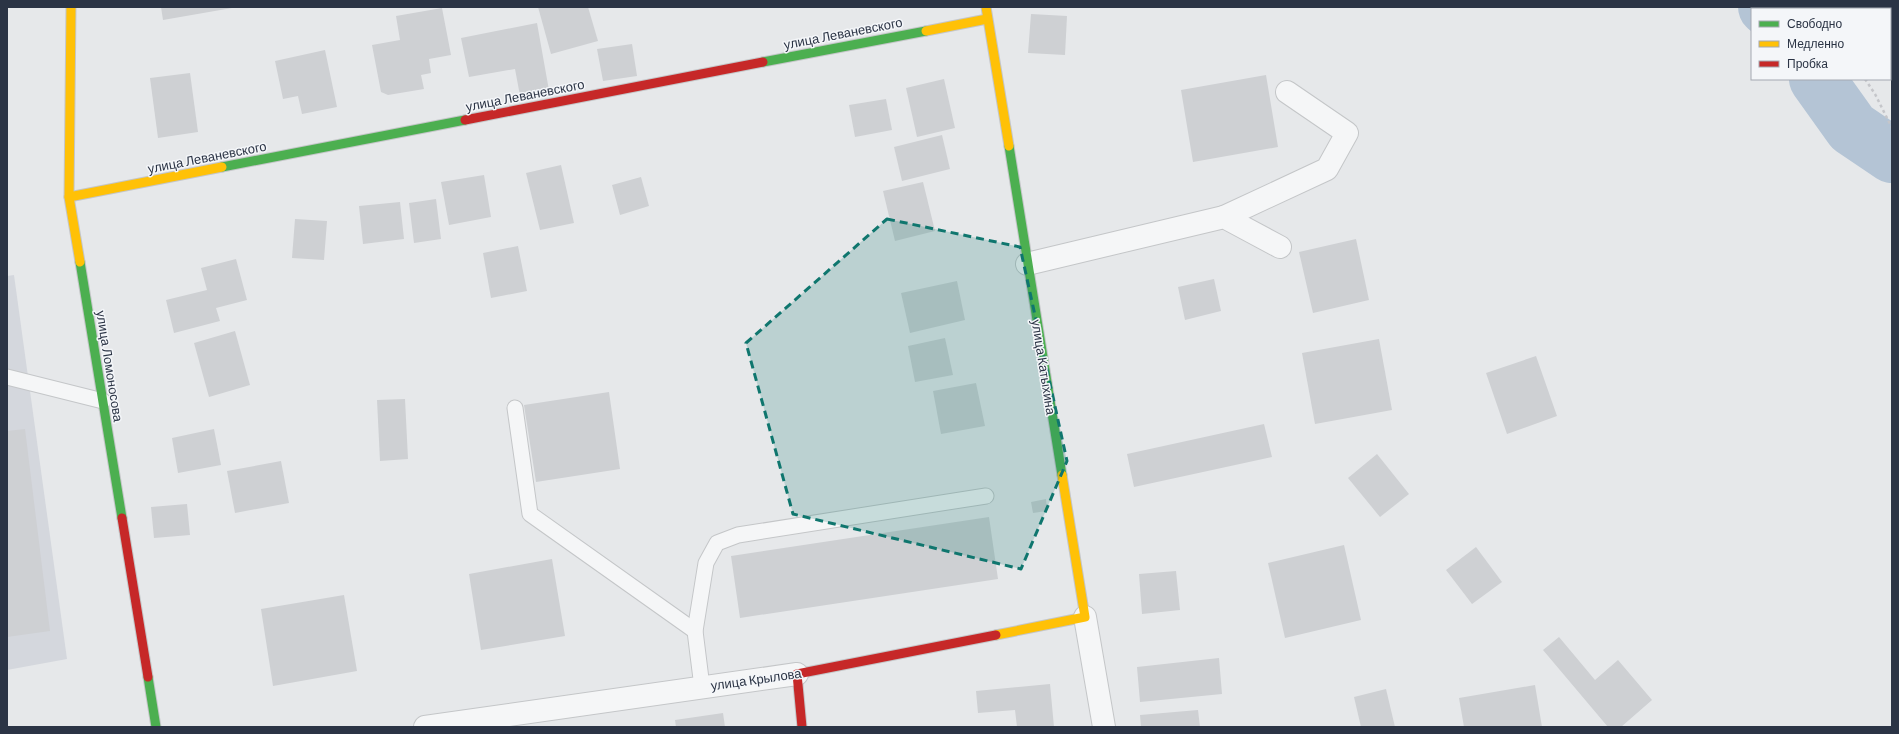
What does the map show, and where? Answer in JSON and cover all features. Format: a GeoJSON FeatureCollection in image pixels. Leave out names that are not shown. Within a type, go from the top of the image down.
{"type":"FeatureCollection","features":[{"type":"Feature","properties":{"kind":"street","name":"улица Ломоносова"},"geometry":{"type":"LineString","coordinates":[[72,7],[69,197],[156,727]]}},
{"type":"Feature","properties":{"kind":"street","name":"улица Катыхина"},"geometry":{"type":"LineString","coordinates":[[986,7],[1104,727]]}},
{"type":"Feature","properties":{"kind":"street","name":"улица Леваневского"},"geometry":{"type":"LineString","coordinates":[[69,197],[987,19]]}},
{"type":"Feature","properties":{"kind":"street"},"geometry":{"type":"LineString","coordinates":[[1027,264],[1224,217],[1327,169],[1347,133],[1287,92]]}},
{"type":"Feature","properties":{"kind":"street"},"geometry":{"type":"LineString","coordinates":[[1224,217],[1280,247]]}},
{"type":"Feature","properties":{"kind":"street","name":"улица Крылова"},"geometry":{"type":"LineString","coordinates":[[425,727],[797,674],[1085,617]]}},
{"type":"Feature","properties":{"kind":"street"},"geometry":{"type":"LineString","coordinates":[[797,674],[802,727]]}},
{"type":"Feature","properties":{"kind":"lane"},"geometry":{"type":"LineString","coordinates":[[7,377],[103,401]]}},
{"type":"Feature","properties":{"kind":"lane"},"geometry":{"type":"LineString","coordinates":[[515,408],[530,514],[695,631]]}},
{"type":"Feature","properties":{"kind":"lane"},"geometry":{"type":"LineString","coordinates":[[702,687],[695,631],[706,563],[717,543],[738,535],[986,496]]}},
{"type":"Feature","properties":{"kind":"path"},"geometry":{"type":"LineString","coordinates":[[1866,80],[1875,94],[1892,128]]}},
{"type":"Feature","properties":{"kind":"highlighted area"},"geometry":{"type":"Polygon","coordinates":[[[887,219],[1020,247],[1067,461],[1021,569],[793,514],[746,343],[887,219]]]}},
{"type":"Feature","properties":{"kind":"shaded area"},"geometry":{"type":"Polygon","coordinates":[[[1892,7],[1892,38],[1891,8],[1878,8],[1892,7]]]}},
{"type":"Feature","properties":{"kind":"shaded area"},"geometry":{"type":"Polygon","coordinates":[[[14,275],[67,659],[7,670],[7,276],[14,275]]]}},
{"type":"Feature","properties":{"kind":"building"},"geometry":{"type":"Polygon","coordinates":[[[161,7],[232,7],[232,8],[163,20],[161,7]]]}},
{"type":"Feature","properties":{"kind":"building"},"geometry":{"type":"Polygon","coordinates":[[[538,7],[588,7],[598,41],[551,54],[538,7]]]}},
{"type":"Feature","properties":{"kind":"building"},"geometry":{"type":"Polygon","coordinates":[[[442,8],[451,55],[429,59],[431,73],[421,75],[424,89],[388,95],[381,92],[372,45],[400,40],[396,16],[442,8]]]}},
{"type":"Feature","properties":{"kind":"building"},"geometry":{"type":"Polygon","coordinates":[[[1031,14],[1067,16],[1065,55],[1028,53],[1031,14]]]}},
{"type":"Feature","properties":{"kind":"building"},"geometry":{"type":"Polygon","coordinates":[[[537,23],[550,96],[521,101],[515,69],[469,77],[461,38],[537,23]]]}},
{"type":"Feature","properties":{"kind":"building"},"geometry":{"type":"Polygon","coordinates":[[[632,44],[637,76],[603,81],[597,49],[632,44]]]}},
{"type":"Feature","properties":{"kind":"building"},"geometry":{"type":"Polygon","coordinates":[[[325,50],[337,107],[302,114],[298,96],[283,99],[275,61],[325,50]]]}},
{"type":"Feature","properties":{"kind":"building"},"geometry":{"type":"Polygon","coordinates":[[[190,73],[198,132],[158,138],[150,78],[190,73]]]}},
{"type":"Feature","properties":{"kind":"building"},"geometry":{"type":"Polygon","coordinates":[[[1266,75],[1278,147],[1193,162],[1181,90],[1266,75]]]}},
{"type":"Feature","properties":{"kind":"building"},"geometry":{"type":"Polygon","coordinates":[[[944,79],[955,128],[917,137],[906,88],[944,79]]]}},
{"type":"Feature","properties":{"kind":"building"},"geometry":{"type":"Polygon","coordinates":[[[886,99],[892,130],[855,137],[849,105],[886,99]]]}},
{"type":"Feature","properties":{"kind":"building"},"geometry":{"type":"Polygon","coordinates":[[[942,135],[950,169],[902,181],[894,147],[942,135]]]}},
{"type":"Feature","properties":{"kind":"building"},"geometry":{"type":"Polygon","coordinates":[[[561,165],[574,223],[540,230],[526,173],[561,165]]]}},
{"type":"Feature","properties":{"kind":"building"},"geometry":{"type":"Polygon","coordinates":[[[484,175],[491,217],[449,225],[441,182],[484,175]]]}},
{"type":"Feature","properties":{"kind":"building"},"geometry":{"type":"Polygon","coordinates":[[[641,177],[649,206],[620,215],[612,185],[641,177]]]}},
{"type":"Feature","properties":{"kind":"building"},"geometry":{"type":"Polygon","coordinates":[[[923,182],[935,231],[895,241],[883,191],[923,182]]]}},
{"type":"Feature","properties":{"kind":"building"},"geometry":{"type":"Polygon","coordinates":[[[436,199],[441,239],[414,243],[409,203],[436,199]]]}},
{"type":"Feature","properties":{"kind":"building"},"geometry":{"type":"Polygon","coordinates":[[[400,202],[404,239],[363,244],[359,206],[400,202]]]}},
{"type":"Feature","properties":{"kind":"building"},"geometry":{"type":"Polygon","coordinates":[[[295,219],[327,221],[324,260],[292,258],[295,219]]]}},
{"type":"Feature","properties":{"kind":"building"},"geometry":{"type":"Polygon","coordinates":[[[1356,239],[1369,300],[1313,313],[1299,252],[1356,239]]]}},
{"type":"Feature","properties":{"kind":"building"},"geometry":{"type":"Polygon","coordinates":[[[518,246],[527,291],[491,298],[483,253],[518,246]]]}},
{"type":"Feature","properties":{"kind":"building"},"geometry":{"type":"Polygon","coordinates":[[[236,259],[247,300],[216,308],[220,321],[174,333],[166,300],[207,290],[201,268],[236,259]]]}},
{"type":"Feature","properties":{"kind":"building"},"geometry":{"type":"Polygon","coordinates":[[[1214,279],[1221,311],[1185,320],[1178,287],[1214,279]]]}},
{"type":"Feature","properties":{"kind":"building"},"geometry":{"type":"Polygon","coordinates":[[[957,281],[965,320],[910,333],[901,293],[957,281]]]}},
{"type":"Feature","properties":{"kind":"building"},"geometry":{"type":"Polygon","coordinates":[[[235,331],[250,385],[209,397],[194,343],[235,331]]]}},
{"type":"Feature","properties":{"kind":"building"},"geometry":{"type":"Polygon","coordinates":[[[945,338],[953,375],[915,382],[908,346],[945,338]]]}},
{"type":"Feature","properties":{"kind":"building"},"geometry":{"type":"Polygon","coordinates":[[[1379,339],[1392,410],[1315,424],[1302,353],[1379,339]]]}},
{"type":"Feature","properties":{"kind":"building"},"geometry":{"type":"Polygon","coordinates":[[[1536,356],[1557,416],[1507,434],[1486,373],[1536,356]]]}},
{"type":"Feature","properties":{"kind":"building"},"geometry":{"type":"Polygon","coordinates":[[[976,383],[985,426],[941,434],[933,391],[976,383]]]}},
{"type":"Feature","properties":{"kind":"building"},"geometry":{"type":"Polygon","coordinates":[[[609,392],[620,469],[536,482],[524,405],[609,392]]]}},
{"type":"Feature","properties":{"kind":"building"},"geometry":{"type":"Polygon","coordinates":[[[405,399],[408,459],[380,461],[377,400],[405,399]]]}},
{"type":"Feature","properties":{"kind":"building"},"geometry":{"type":"Polygon","coordinates":[[[1264,424],[1272,457],[1134,487],[1127,454],[1264,424]]]}},
{"type":"Feature","properties":{"kind":"building"},"geometry":{"type":"Polygon","coordinates":[[[25,429],[50,631],[7,637],[7,431],[25,429]]]}},
{"type":"Feature","properties":{"kind":"building"},"geometry":{"type":"Polygon","coordinates":[[[214,429],[221,465],[178,473],[172,438],[214,429]]]}},
{"type":"Feature","properties":{"kind":"building"},"geometry":{"type":"Polygon","coordinates":[[[1377,454],[1409,494],[1380,517],[1348,478],[1377,454]]]}},
{"type":"Feature","properties":{"kind":"building"},"geometry":{"type":"Polygon","coordinates":[[[281,461],[289,503],[235,513],[227,471],[281,461]]]}},
{"type":"Feature","properties":{"kind":"building"},"geometry":{"type":"Polygon","coordinates":[[[1046,499],[1047,511],[1033,513],[1031,502],[1046,499]]]}},
{"type":"Feature","properties":{"kind":"building"},"geometry":{"type":"Polygon","coordinates":[[[187,504],[190,535],[154,538],[151,507],[187,504]]]}},
{"type":"Feature","properties":{"kind":"building"},"geometry":{"type":"Polygon","coordinates":[[[989,517],[998,579],[740,618],[731,556],[989,517]]]}},
{"type":"Feature","properties":{"kind":"building"},"geometry":{"type":"Polygon","coordinates":[[[1344,545],[1361,620],[1285,638],[1268,563],[1344,545]]]}},
{"type":"Feature","properties":{"kind":"building"},"geometry":{"type":"Polygon","coordinates":[[[1476,547],[1502,582],[1472,604],[1446,570],[1476,547]]]}},
{"type":"Feature","properties":{"kind":"building"},"geometry":{"type":"Polygon","coordinates":[[[552,559],[565,636],[481,650],[469,574],[552,559]]]}},
{"type":"Feature","properties":{"kind":"building"},"geometry":{"type":"Polygon","coordinates":[[[1176,571],[1180,610],[1142,614],[1139,574],[1176,571]]]}},
{"type":"Feature","properties":{"kind":"building"},"geometry":{"type":"Polygon","coordinates":[[[344,595],[357,671],[273,686],[261,609],[344,595]]]}},
{"type":"Feature","properties":{"kind":"building"},"geometry":{"type":"Polygon","coordinates":[[[1559,637],[1595,680],[1618,660],[1652,700],[1621,727],[1608,727],[1543,650],[1559,637]]]}},
{"type":"Feature","properties":{"kind":"building"},"geometry":{"type":"Polygon","coordinates":[[[1219,658],[1222,694],[1140,702],[1137,667],[1219,658]]]}},
{"type":"Feature","properties":{"kind":"building"},"geometry":{"type":"Polygon","coordinates":[[[1050,684],[1054,727],[1017,727],[1015,710],[978,713],[976,691],[1050,684]]]}},
{"type":"Feature","properties":{"kind":"building"},"geometry":{"type":"Polygon","coordinates":[[[1535,685],[1542,727],[1464,727],[1459,698],[1535,685]]]}},
{"type":"Feature","properties":{"kind":"building"},"geometry":{"type":"Polygon","coordinates":[[[1386,689],[1395,727],[1361,727],[1354,697],[1386,689]]]}},
{"type":"Feature","properties":{"kind":"building"},"geometry":{"type":"Polygon","coordinates":[[[1198,710],[1200,727],[1141,727],[1140,715],[1198,710]]]}},
{"type":"Feature","properties":{"kind":"building"},"geometry":{"type":"Polygon","coordinates":[[[723,713],[725,727],[676,727],[675,720],[723,713]]]}},
{"type":"Feature","properties":{"kind":"waterway"},"geometry":{"type":"LineString","coordinates":[[1818,80],[1852,128],[1892,155]]}},
{"type":"Feature","properties":{"kind":"traffic: fast"},"geometry":{"type":"LineString","coordinates":[[763,62],[926,31]]}},
{"type":"Feature","properties":{"kind":"traffic: fast"},"geometry":{"type":"LineString","coordinates":[[222,167],[465,120]]}},
{"type":"Feature","properties":{"kind":"traffic: fast"},"geometry":{"type":"LineString","coordinates":[[1009,146],[1062,475]]}},
{"type":"Feature","properties":{"kind":"traffic: fast"},"geometry":{"type":"LineString","coordinates":[[80,262],[122,518]]}},
{"type":"Feature","properties":{"kind":"traffic: fast"},"geometry":{"type":"LineString","coordinates":[[148,677],[156,727]]}},
{"type":"Feature","properties":{"kind":"traffic: slow"},"geometry":{"type":"LineString","coordinates":[[71,7],[69,197],[80,262]]}},
{"type":"Feature","properties":{"kind":"traffic: slow"},"geometry":{"type":"LineString","coordinates":[[986,7],[1009,146]]}},
{"type":"Feature","properties":{"kind":"traffic: slow"},"geometry":{"type":"LineString","coordinates":[[926,31],[987,19]]}},
{"type":"Feature","properties":{"kind":"traffic: slow"},"geometry":{"type":"LineString","coordinates":[[69,197],[222,167]]}},
{"type":"Feature","properties":{"kind":"traffic: slow"},"geometry":{"type":"LineString","coordinates":[[996,635],[1085,617],[1062,475]]}},
{"type":"Feature","properties":{"kind":"traffic: jam"},"geometry":{"type":"LineString","coordinates":[[465,120],[763,62]]}},
{"type":"Feature","properties":{"kind":"traffic: jam"},"geometry":{"type":"LineString","coordinates":[[122,518],[148,677]]}},
{"type":"Feature","properties":{"kind":"traffic: jam"},"geometry":{"type":"LineString","coordinates":[[802,727],[797,674],[996,635]]}}]}
